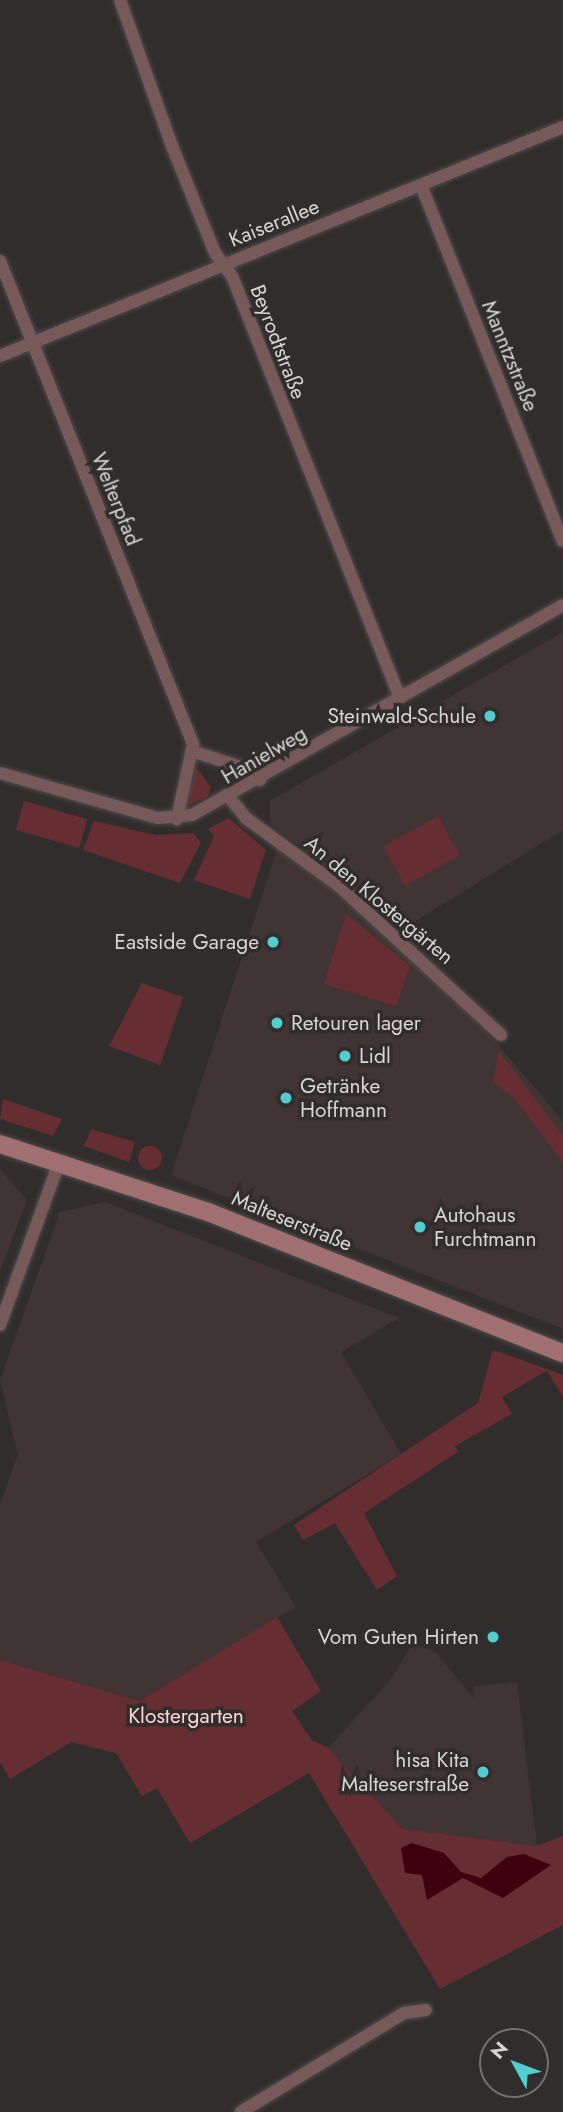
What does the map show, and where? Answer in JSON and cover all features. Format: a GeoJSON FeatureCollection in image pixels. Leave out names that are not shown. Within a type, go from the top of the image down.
{"type":"FeatureCollection","features":[{"type":"Feature","properties":{"kind":"main road","name":"Malteserstraße"},"geometry":{"type":"LineString","coordinates":[[0,1144],[233,1221],[563,1353]]}},
{"type":"Feature","properties":{"kind":"street","name":"Beyrodtstraße"},"geometry":{"type":"LineString","coordinates":[[120,0],[224,265],[400,698]]}},
{"type":"Feature","properties":{"kind":"street","name":"Kaiserallee"},"geometry":{"type":"LineString","coordinates":[[0,356],[563,127]]}},
{"type":"Feature","properties":{"kind":"street","name":"Manntzstraße"},"geometry":{"type":"LineString","coordinates":[[421,185],[563,541]]}},
{"type":"Feature","properties":{"kind":"street","name":"Welterpfad"},"geometry":{"type":"LineString","coordinates":[[0,261],[195,752]]}},
{"type":"Feature","properties":{"kind":"street","name":"Hanielweg"},"geometry":{"type":"LineString","coordinates":[[177,819],[229,797],[260,780],[563,606]]}},
{"type":"Feature","properties":{"kind":"street"},"geometry":{"type":"LineString","coordinates":[[0,773],[177,819],[195,752],[256,772],[260,780]]}},
{"type":"Feature","properties":{"kind":"street","name":"An den Klostergärten"},"geometry":{"type":"LineString","coordinates":[[229,797],[247,819],[339,886],[501,1035]]}},
{"type":"Feature","properties":{"kind":"street"},"geometry":{"type":"LineString","coordinates":[[0,1325],[59,1163]]}},
{"type":"Feature","properties":{"kind":"street"},"geometry":{"type":"LineString","coordinates":[[241,2112],[404,2013],[426,2010]]}},
{"type":"Feature","properties":{"kind":"shaded area","name":"Steinwald-Schule"},"geometry":{"type":"Polygon","coordinates":[[[563,632],[563,830],[406,927],[270,823],[270,801],[563,632]]]}},
{"type":"Feature","properties":{"kind":"shaded area"},"geometry":{"type":"Polygon","coordinates":[[[277,849],[339,894],[467,1008],[563,1121],[563,1329],[171,1175],[277,849]]]}},
{"type":"Feature","properties":{"kind":"shaded area"},"geometry":{"type":"Polygon","coordinates":[[[0,1169],[27,1200],[0,1271],[0,1169]]]}},
{"type":"Feature","properties":{"kind":"shaded area"},"geometry":{"type":"Polygon","coordinates":[[[105,1202],[399,1318],[341,1352],[401,1454],[256,1542],[296,1607],[140,1701],[0,1660],[0,1504],[18,1455],[0,1380],[60,1212],[105,1202]]]}},
{"type":"Feature","properties":{"kind":"shaded area"},"geometry":{"type":"Polygon","coordinates":[[[414,1642],[436,1653],[474,1698],[473,1686],[517,1682],[537,1846],[403,1829],[328,1748],[391,1679],[414,1642]]]}},
{"type":"Feature","properties":{"kind":"shaded area"},"geometry":{"type":"Polygon","coordinates":[[[412,1843],[444,1853],[461,1872],[481,1878],[507,1857],[524,1854],[551,1865],[503,1898],[463,1878],[427,1900],[422,1875],[405,1873],[401,1848],[412,1843]]]}},
{"type":"Feature","properties":{"kind":"green space"},"geometry":{"type":"Polygon","coordinates":[[[196,767],[211,787],[208,796],[185,807],[196,767]]]}},
{"type":"Feature","properties":{"kind":"green space"},"geometry":{"type":"Polygon","coordinates":[[[24,801],[87,819],[79,848],[16,830],[24,801]]]}},
{"type":"Feature","properties":{"kind":"green space"},"geometry":{"type":"Polygon","coordinates":[[[438,816],[460,855],[405,886],[383,847],[438,816]]]}},
{"type":"Feature","properties":{"kind":"green space"},"geometry":{"type":"Polygon","coordinates":[[[229,818],[266,850],[250,899],[194,880],[214,836],[208,829],[229,818]]]}},
{"type":"Feature","properties":{"kind":"green space"},"geometry":{"type":"Polygon","coordinates":[[[94,821],[156,835],[193,833],[201,843],[180,883],[83,850],[94,821]]]}},
{"type":"Feature","properties":{"kind":"green space"},"geometry":{"type":"Polygon","coordinates":[[[346,914],[410,966],[396,1006],[324,984],[346,914]]]}},
{"type":"Feature","properties":{"kind":"green space"},"geometry":{"type":"Polygon","coordinates":[[[142,983],[183,997],[160,1065],[109,1046],[142,983]]]}},
{"type":"Feature","properties":{"kind":"green space"},"geometry":{"type":"Polygon","coordinates":[[[499,1051],[563,1136],[563,1162],[514,1098],[493,1082],[499,1051]]]}},
{"type":"Feature","properties":{"kind":"green space"},"geometry":{"type":"Polygon","coordinates":[[[3,1099],[62,1119],[53,1136],[0,1119],[3,1099]]]}},
{"type":"Feature","properties":{"kind":"green space"},"geometry":{"type":"Polygon","coordinates":[[[91,1129],[135,1142],[129,1162],[84,1146],[91,1129]]]}},
{"type":"Feature","properties":{"kind":"green space"},"geometry":{"type":"Polygon","coordinates":[[[150,1146],[159,1149],[162,1158],[159,1167],[150,1170],[141,1167],[138,1158],[141,1149],[150,1146]]]}},
{"type":"Feature","properties":{"kind":"green space"},"geometry":{"type":"Polygon","coordinates":[[[493,1350],[563,1375],[563,1397],[547,1371],[541,1374],[502,1397],[512,1414],[455,1446],[458,1452],[364,1513],[397,1576],[377,1590],[335,1523],[303,1540],[294,1525],[478,1403],[493,1350]]]}},
{"type":"Feature","properties":{"kind":"green space","name":"Klostergarten"},"geometry":{"type":"Polygon","coordinates":[[[277,1617],[321,1691],[292,1711],[312,1740],[328,1748],[403,1829],[537,1846],[563,1836],[563,1925],[440,1989],[309,1773],[190,1843],[157,1788],[142,1796],[116,1753],[71,1742],[10,1779],[0,1762],[0,1660],[140,1701],[277,1617]]]}},
{"type":"Feature","properties":{"kind":"place","name":"Steinwald-Schule"},"geometry":{"type":"Point","coordinates":[490,716]}},
{"type":"Feature","properties":{"kind":"place","name":"Eastside Garage"},"geometry":{"type":"Point","coordinates":[273,942]}},
{"type":"Feature","properties":{"kind":"place","name":"Retouren lager"},"geometry":{"type":"Point","coordinates":[277,1023]}},
{"type":"Feature","properties":{"kind":"place","name":"Lidl"},"geometry":{"type":"Point","coordinates":[345,1056]}},
{"type":"Feature","properties":{"kind":"place","name":"Getränke Hoffmann"},"geometry":{"type":"Point","coordinates":[286,1098]}},
{"type":"Feature","properties":{"kind":"place","name":"Autohaus Furchtmann"},"geometry":{"type":"Point","coordinates":[420,1227]}},
{"type":"Feature","properties":{"kind":"place","name":"Vom Guten Hirten"},"geometry":{"type":"Point","coordinates":[493,1637]}},
{"type":"Feature","properties":{"kind":"place","name":"hisa Kita Malteserstraße"},"geometry":{"type":"Point","coordinates":[483,1772]}}]}
